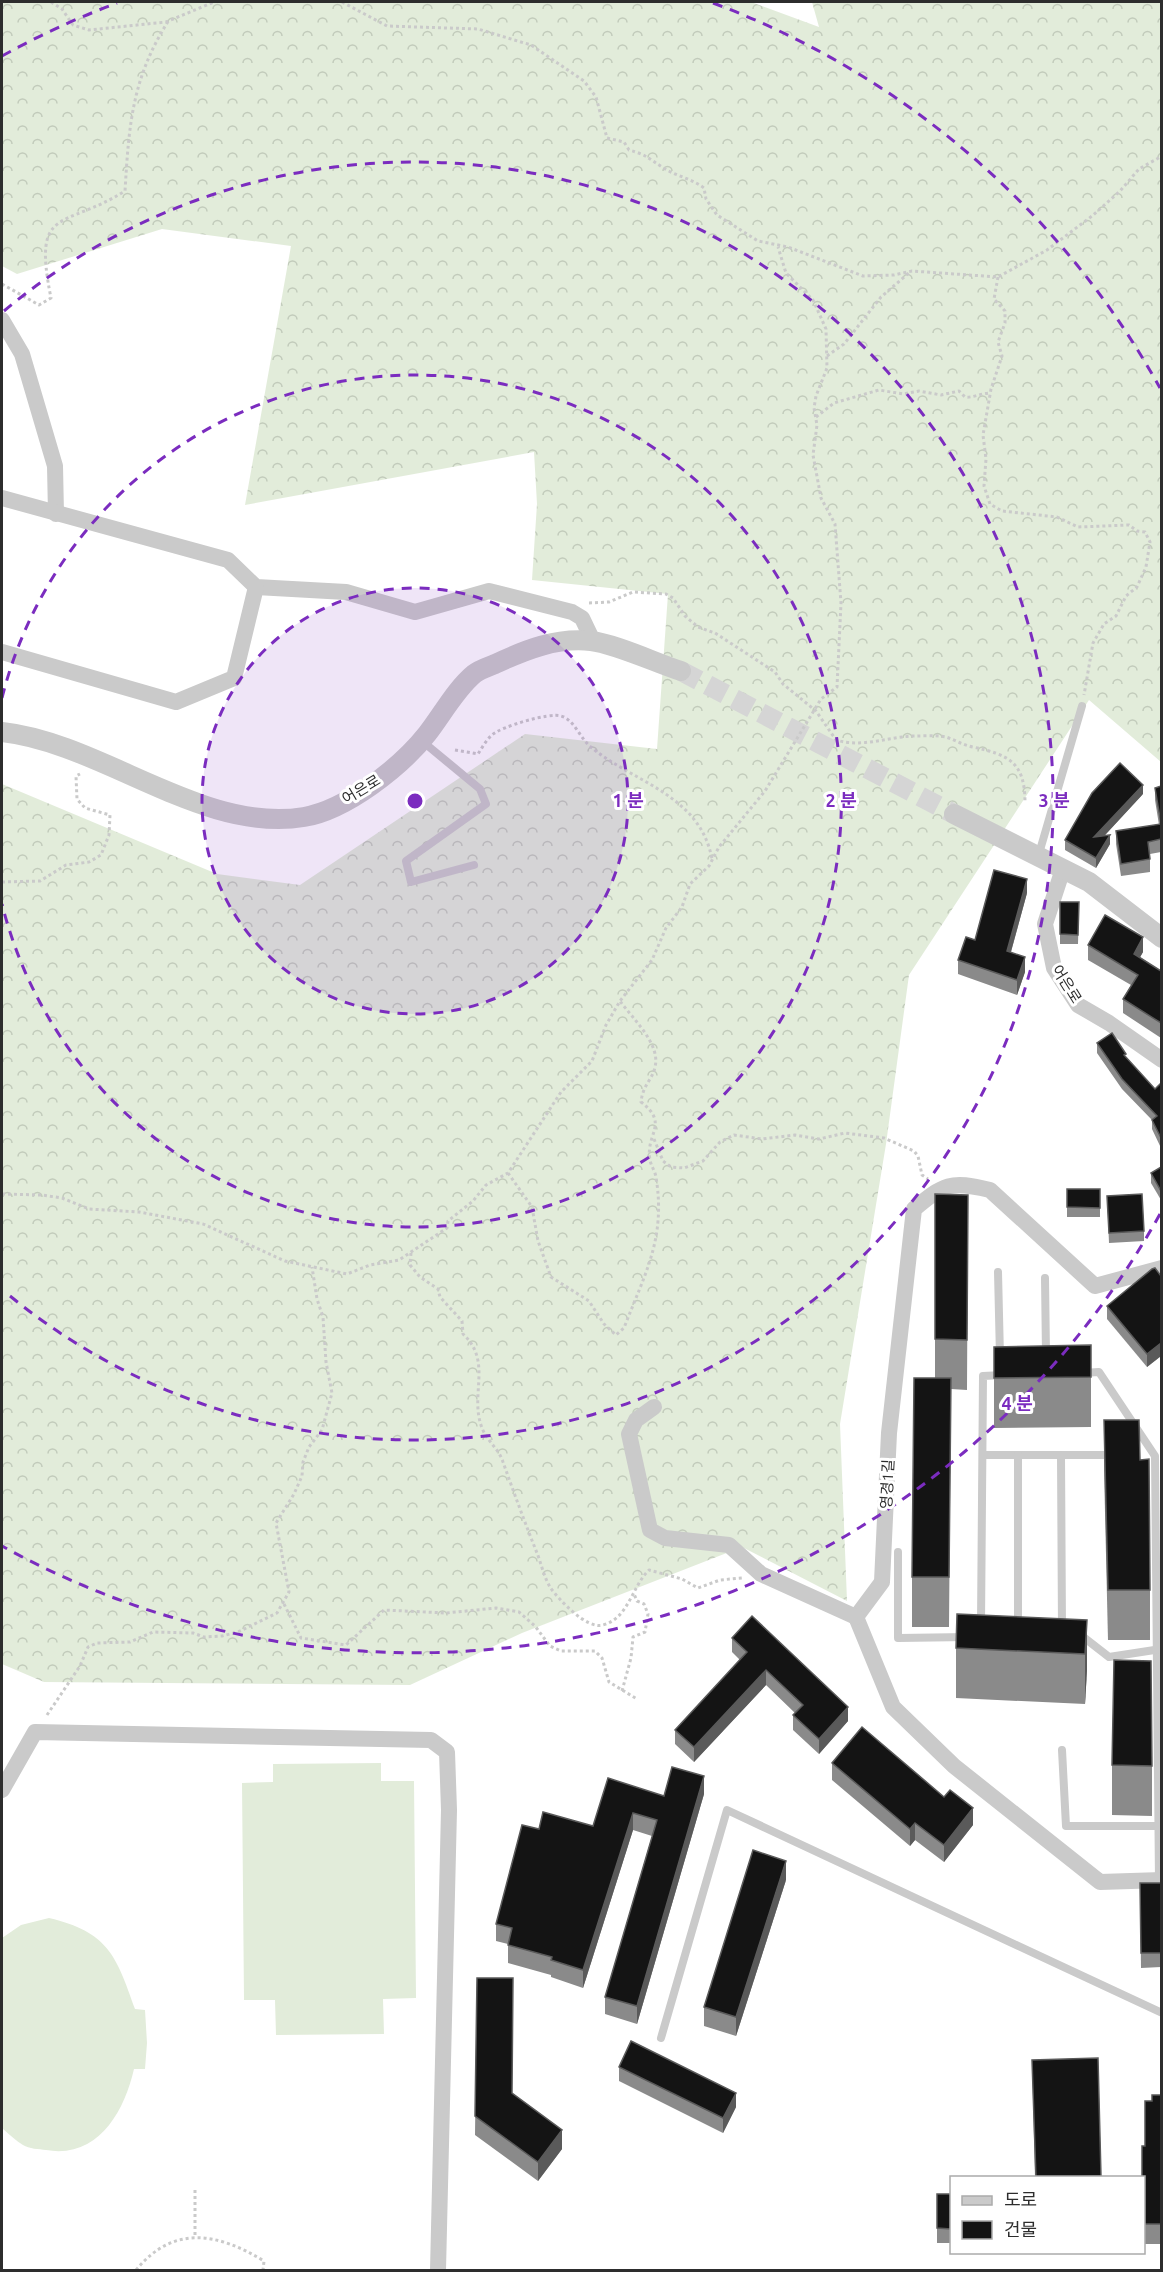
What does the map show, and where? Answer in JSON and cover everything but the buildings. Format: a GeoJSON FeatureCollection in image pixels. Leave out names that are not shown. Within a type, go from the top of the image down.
{"type":"FeatureCollection","features":[{"type":"Feature","properties":{"kind":"street"},"geometry":{"type":"LineString","coordinates":[[2,320],[22,354],[55,466],[56,514]]}},
{"type":"Feature","properties":{"kind":"street"},"geometry":{"type":"LineString","coordinates":[[2,498],[228,560],[256,587],[346,592],[415,612],[489,591],[572,612],[582,618],[593,641]]}},
{"type":"Feature","properties":{"kind":"street"},"geometry":{"type":"LineString","coordinates":[[2,652],[176,702],[234,678],[256,587]]}},
{"type":"Feature","properties":{"kind":"street","name":"어은로"},"geometry":{"type":"LineString","coordinates":[[2,732],[24,735],[102,760],[179,796],[243,816],[278,820],[307,816],[350,799],[386,774],[421,740],[475,673],[529,649],[570,640],[593,641],[681,671]]}},
{"type":"Feature","properties":{"kind":"street"},"geometry":{"type":"LineString","coordinates":[[954,814],[1089,882],[1161,938]]}},
{"type":"Feature","properties":{"kind":"street","name":"어은로"},"geometry":{"type":"LineString","coordinates":[[1063,869],[1045,924],[1054,968],[1078,1005],[1161,1060]]}},
{"type":"Feature","properties":{"kind":"street"},"geometry":{"type":"LineString","coordinates":[[940,1187],[968,1184],[990,1190],[1095,1286],[1161,1268]]}},
{"type":"Feature","properties":{"kind":"street","name":"영경1길"},"geometry":{"type":"LineString","coordinates":[[856,1617],[882,1582],[889,1433],[914,1209],[940,1187]]}},
{"type":"Feature","properties":{"kind":"street"},"geometry":{"type":"LineString","coordinates":[[654,1407],[636,1420],[629,1434],[651,1530],[665,1538],[729,1545],[761,1574],[856,1617],[893,1707],[954,1766],[1100,1882],[1160,1881]]}},
{"type":"Feature","properties":{"kind":"street"},"geometry":{"type":"LineString","coordinates":[[2,1790],[35,1732],[431,1740],[447,1752],[449,1810],[438,2271]]}},
{"type":"Feature","properties":{"kind":"lane"},"geometry":{"type":"LineString","coordinates":[[1038,857],[1082,706]]}},
{"type":"Feature","properties":{"kind":"lane"},"geometry":{"type":"LineString","coordinates":[[421,740],[480,789],[486,804],[405,861],[411,882],[474,865]]}},
{"type":"Feature","properties":{"kind":"lane"},"geometry":{"type":"LineString","coordinates":[[998,1272],[1000,1375]]}},
{"type":"Feature","properties":{"kind":"lane"},"geometry":{"type":"LineString","coordinates":[[1045,1278],[1046,1362]]}},
{"type":"Feature","properties":{"kind":"lane"},"geometry":{"type":"LineString","coordinates":[[1067,1373],[1099,1372],[1155,1456],[1160,1881]]}},
{"type":"Feature","properties":{"kind":"lane"},"geometry":{"type":"LineString","coordinates":[[898,1552],[898,1638],[981,1637],[983,1376],[1012,1375]]}},
{"type":"Feature","properties":{"kind":"lane"},"geometry":{"type":"LineString","coordinates":[[983,1455],[1120,1455]]}},
{"type":"Feature","properties":{"kind":"lane"},"geometry":{"type":"LineString","coordinates":[[1009,1637],[1018,1637],[1018,1455]]}},
{"type":"Feature","properties":{"kind":"lane"},"geometry":{"type":"LineString","coordinates":[[1061,1455],[1062,1636]]}},
{"type":"Feature","properties":{"kind":"lane"},"geometry":{"type":"LineString","coordinates":[[1143,1456],[1155,1456]]}},
{"type":"Feature","properties":{"kind":"lane"},"geometry":{"type":"LineString","coordinates":[[1051,1637],[1082,1636],[1109,1657],[1159,1649]]}},
{"type":"Feature","properties":{"kind":"lane"},"geometry":{"type":"LineString","coordinates":[[1062,1750],[1066,1826],[1159,1826]]}},
{"type":"Feature","properties":{"kind":"lane"},"geometry":{"type":"LineString","coordinates":[[661,2038],[727,1810],[1161,2013]]}},
{"type":"Feature","properties":{"kind":"path"},"geometry":{"type":"LineString","coordinates":[[51,2],[62,9],[73,25],[89,30],[170,21],[214,2]]}},
{"type":"Feature","properties":{"kind":"path"},"geometry":{"type":"LineString","coordinates":[[342,2],[387,26],[478,29],[531,45],[584,81],[596,97],[607,138],[624,142],[629,150],[650,156],[662,168],[695,181],[704,188],[706,199],[717,216],[758,242],[788,247],[862,276],[894,275],[910,271],[998,277],[1047,250],[1100,210],[1139,169],[1161,156]]}},
{"type":"Feature","properties":{"kind":"path"},"geometry":{"type":"LineString","coordinates":[[2,284],[39,305],[51,298],[46,261],[47,233],[58,220],[110,200],[124,191],[129,126],[134,114],[136,87],[150,50],[170,21]]}},
{"type":"Feature","properties":{"kind":"path"},"geometry":{"type":"LineString","coordinates":[[2,1194],[42,1195],[62,1198],[89,1209],[140,1212],[203,1224],[285,1260],[347,1274],[370,1265],[399,1260],[411,1253],[447,1228],[448,1221],[473,1201],[486,1185],[508,1173],[561,1092],[592,1061],[620,1001],[652,960],[666,928],[682,907],[690,884],[712,861],[718,847],[765,791],[791,745],[816,711],[821,699],[837,687],[841,603],[835,524],[821,498],[813,455],[818,425],[816,396],[827,368],[826,328],[813,300],[786,273],[778,247]]}},
{"type":"Feature","properties":{"kind":"path"},"geometry":{"type":"LineString","coordinates":[[828,356],[844,344],[881,297],[910,271]]}},
{"type":"Feature","properties":{"kind":"path"},"geometry":{"type":"LineString","coordinates":[[998,277],[994,299],[1005,311],[1005,323],[998,342],[1002,356],[986,409],[982,446],[986,459],[984,486],[990,504],[1002,511],[1057,517],[1078,527],[1129,525],[1137,531],[1145,532],[1150,542],[1146,567],[1137,587],[1126,596],[1116,616],[1104,624],[1093,643],[1082,706]]}},
{"type":"Feature","properties":{"kind":"path"},"geometry":{"type":"LineString","coordinates":[[816,417],[834,403],[879,390],[903,394],[919,391],[941,394],[959,391],[965,397],[971,398],[977,393],[991,393]]}},
{"type":"Feature","properties":{"kind":"path"},"geometry":{"type":"LineString","coordinates":[[572,612],[589,603],[609,602],[633,592],[666,594],[673,598],[685,616],[775,672],[783,684],[816,711],[836,740],[864,745],[892,738],[944,736],[969,746],[1002,753],[1017,766],[1025,803]]}},
{"type":"Feature","properties":{"kind":"path"},"geometry":{"type":"LineString","coordinates":[[452,748],[478,754],[492,735],[539,718],[559,715],[570,720],[579,735],[591,748],[655,784],[676,801],[702,830],[709,842],[712,861]]}},
{"type":"Feature","properties":{"kind":"path"},"geometry":{"type":"LineString","coordinates":[[2,882],[40,881],[66,865],[89,862],[101,855],[109,835],[110,815],[85,808],[77,799],[75,789],[76,776],[102,760]]}},
{"type":"Feature","properties":{"kind":"path"},"geometry":{"type":"LineString","coordinates":[[508,1173],[532,1207],[538,1241],[551,1277],[568,1290],[589,1301],[604,1324],[616,1335],[624,1328],[653,1258],[658,1233],[656,1175],[650,1160],[656,1121],[652,1110],[641,1102],[642,1091],[656,1067],[653,1048],[620,1001]]}},
{"type":"Feature","properties":{"kind":"path"},"geometry":{"type":"LineString","coordinates":[[654,1137],[663,1161],[671,1167],[684,1168],[703,1161],[720,1142],[734,1135],[762,1139],[795,1136],[819,1138],[845,1133],[868,1135],[914,1150],[918,1156],[922,1175],[940,1187]]}},
{"type":"Feature","properties":{"kind":"path"},"geometry":{"type":"LineString","coordinates":[[411,1253],[410,1265],[420,1277],[438,1289],[440,1297],[462,1321],[462,1334],[470,1341],[478,1358],[481,1375],[477,1387],[477,1407],[482,1428],[503,1461],[515,1502],[550,1587],[580,1618],[593,1626],[604,1625],[627,1608],[641,1577],[649,1570],[682,1579],[698,1588],[720,1580],[761,1574]]}},
{"type":"Feature","properties":{"kind":"path"},"geometry":{"type":"LineString","coordinates":[[46,1719],[51,1706],[80,1666],[88,1647],[97,1643],[130,1642],[153,1632],[193,1633],[204,1637],[222,1636],[238,1632],[277,1613],[284,1604],[289,1592],[276,1523],[302,1476],[303,1462],[309,1447],[322,1430],[332,1393],[323,1317],[317,1299],[312,1267]]}},
{"type":"Feature","properties":{"kind":"path"},"geometry":{"type":"LineString","coordinates":[[622,1691],[631,1658],[633,1638],[645,1632],[648,1614],[644,1604],[637,1600],[634,1594]]}},
{"type":"Feature","properties":{"kind":"path"},"geometry":{"type":"LineString","coordinates":[[284,1604],[301,1638],[346,1645],[384,1610],[446,1613],[496,1608],[519,1612],[535,1626],[550,1646],[561,1651],[595,1651],[602,1658],[609,1682],[638,1699]]}},
{"type":"Feature","properties":{"kind":"path"},"geometry":{"type":"LineString","coordinates":[[195,2190],[195,2237]]}},
{"type":"Feature","properties":{"kind":"path"},"geometry":{"type":"LineString","coordinates":[[136,2271],[150,2253],[188,2237],[219,2240],[246,2251],[264,2262],[263,2271]]}},
{"type":"Feature","properties":{"kind":"green space"},"geometry":{"type":"Polygon","coordinates":[[[2,2],[751,2],[819,27],[812,2],[1161,2],[1161,762],[1089,700],[909,975],[886,1144],[840,1424],[847,1601],[742,1547],[522,1633],[410,1685],[44,1682],[2,1664],[2,784],[217,874],[300,885],[525,734],[657,749],[668,594],[532,580],[537,504],[534,452],[245,505],[291,246],[162,229],[17,274],[2,266],[2,2]]]}},
{"type":"Feature","properties":{"kind":"green space"},"geometry":{"type":"Polygon","coordinates":[[[381,1763],[381,1781],[414,1781],[416,1998],[383,1999],[384,2034],[276,2035],[275,2000],[244,2000],[242,1783],[273,1782],[273,1764],[381,1763]]]}},
{"type":"Feature","properties":{"kind":"green space"},"geometry":{"type":"Polygon","coordinates":[[[49,1918],[85,1931],[97,1939],[115,1960],[135,2009],[145,2010],[147,2043],[145,2069],[134,2069],[123,2101],[105,2129],[94,2140],[64,2151],[28,2147],[18,2142],[2,2128],[2,1938],[21,1925],[49,1918]]]}},
{"type":"Feature","properties":{"kind":"tunnel"},"geometry":{"type":"LineString","coordinates":[[681,671],[954,814]]}}]}
